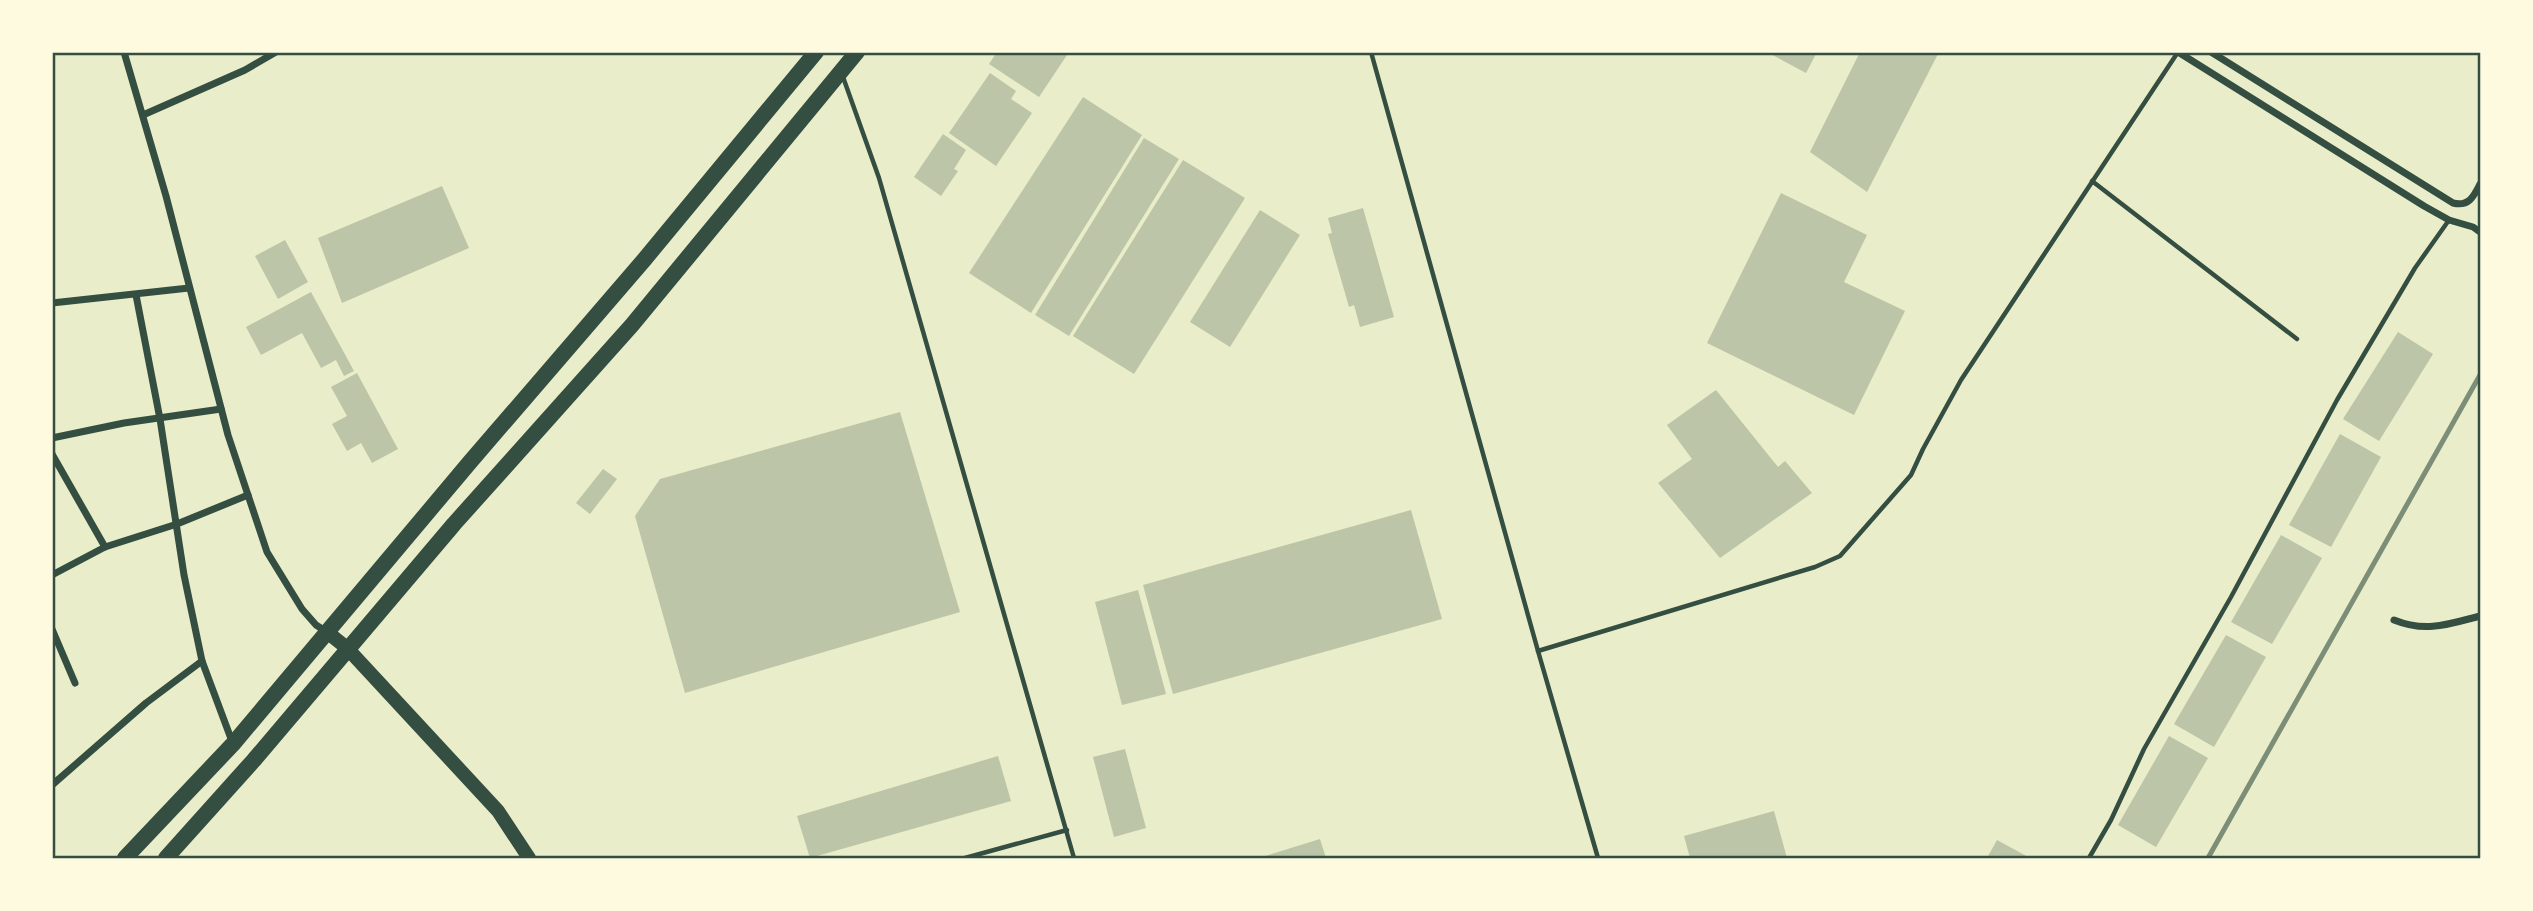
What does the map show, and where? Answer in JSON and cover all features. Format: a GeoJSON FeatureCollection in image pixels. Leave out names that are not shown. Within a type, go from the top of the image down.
{"type":"FeatureCollection","features":[{"type":"Feature","properties":{"kind":"main road"},"geometry":{"type":"LineString","coordinates":[[125,859],[233,744],[644,260],[816,52]]}},
{"type":"Feature","properties":{"kind":"main road"},"geometry":{"type":"LineString","coordinates":[[166,859],[254,760],[454,524],[632,325],[857,52]]}},
{"type":"Feature","properties":{"kind":"main road"},"geometry":{"type":"LineString","coordinates":[[327,632],[347,648],[498,811],[529,859]]}},
{"type":"Feature","properties":{"kind":"street"},"geometry":{"type":"LineString","coordinates":[[124,52],[166,196],[221,409],[248,495],[272,563],[302,610],[327,632]]}},
{"type":"Feature","properties":{"kind":"street"},"geometry":{"type":"LineString","coordinates":[[143,116],[222,81],[276,52]]}},
{"type":"Feature","properties":{"kind":"street"},"geometry":{"type":"LineString","coordinates":[[2178,52],[2449,220],[2473,227],[2480,232]]}},
{"type":"Feature","properties":{"kind":"street"},"geometry":{"type":"LineString","coordinates":[[2211,52],[2453,203],[2461,205],[2469,202],[2480,184]]}},
{"type":"Feature","properties":{"kind":"street"},"geometry":{"type":"LineString","coordinates":[[2473,227],[2480,222]]}},
{"type":"Feature","properties":{"kind":"street"},"geometry":{"type":"LineString","coordinates":[[52,303],[189,288]]}},
{"type":"Feature","properties":{"kind":"street"},"geometry":{"type":"LineString","coordinates":[[136,295],[202,661],[233,744]]}},
{"type":"Feature","properties":{"kind":"street"},"geometry":{"type":"LineString","coordinates":[[52,438],[124,423],[221,409]]}},
{"type":"Feature","properties":{"kind":"street"},"geometry":{"type":"LineString","coordinates":[[52,454],[105,547]]}},
{"type":"Feature","properties":{"kind":"street"},"geometry":{"type":"LineString","coordinates":[[52,575],[105,547],[177,524],[248,495]]}},
{"type":"Feature","properties":{"kind":"street"},"geometry":{"type":"LineString","coordinates":[[2394,620],[2426,628],[2480,616]]}},
{"type":"Feature","properties":{"kind":"street"},"geometry":{"type":"LineString","coordinates":[[52,629],[75,683]]}},
{"type":"Feature","properties":{"kind":"street"},"geometry":{"type":"LineString","coordinates":[[52,785],[146,703],[202,661]]}},
{"type":"Feature","properties":{"kind":"lane"},"geometry":{"type":"LineString","coordinates":[[1371,52],[1598,859]]}},
{"type":"Feature","properties":{"kind":"lane"},"geometry":{"type":"LineString","coordinates":[[1538,651],[1815,567],[1840,556],[1912,475],[1923,449],[1961,380],[2178,52]]}},
{"type":"Feature","properties":{"kind":"lane"},"geometry":{"type":"LineString","coordinates":[[841,73],[880,178],[1074,859]]}},
{"type":"Feature","properties":{"kind":"lane"},"geometry":{"type":"LineString","coordinates":[[2092,181],[2297,339]]}},
{"type":"Feature","properties":{"kind":"lane"},"geometry":{"type":"LineString","coordinates":[[2089,859],[2111,820],[2144,749],[2231,597],[2337,400],[2415,268],[2449,220]]}},
{"type":"Feature","properties":{"kind":"lane"},"geometry":{"type":"LineString","coordinates":[[965,859],[1066,830]]}},
{"type":"Feature","properties":{"kind":"building"},"geometry":{"type":"Polygon","coordinates":[[[997,52],[1069,52],[1039,97],[989,64],[997,52]]]}},
{"type":"Feature","properties":{"kind":"building"},"geometry":{"type":"Polygon","coordinates":[[[1767,52],[1817,52],[1806,73],[1767,52]]]}},
{"type":"Feature","properties":{"kind":"building"},"geometry":{"type":"Polygon","coordinates":[[[1860,52],[1939,52],[1867,192],[1810,152],[1860,52]]]}},
{"type":"Feature","properties":{"kind":"building"},"geometry":{"type":"Polygon","coordinates":[[[990,73],[1016,91],[1011,99],[1032,113],[996,166],[949,133],[990,73]]]}},
{"type":"Feature","properties":{"kind":"building"},"geometry":{"type":"Polygon","coordinates":[[[1083,97],[1142,135],[1031,313],[969,273],[1083,97]]]}},
{"type":"Feature","properties":{"kind":"building"},"geometry":{"type":"Polygon","coordinates":[[[943,134],[966,150],[954,169],[958,171],[941,196],[914,177],[943,134]]]}},
{"type":"Feature","properties":{"kind":"building"},"geometry":{"type":"Polygon","coordinates":[[[1144,138],[1179,159],[1069,336],[1035,315],[1144,138]]]}},
{"type":"Feature","properties":{"kind":"building"},"geometry":{"type":"Polygon","coordinates":[[[1183,160],[1245,198],[1134,374],[1073,336],[1183,160]]]}},
{"type":"Feature","properties":{"kind":"building"},"geometry":{"type":"Polygon","coordinates":[[[442,186],[469,248],[342,303],[318,238],[442,186]]]}},
{"type":"Feature","properties":{"kind":"building"},"geometry":{"type":"Polygon","coordinates":[[[1781,193],[1867,235],[1844,282],[1905,311],[1854,415],[1707,343],[1781,193]]]}},
{"type":"Feature","properties":{"kind":"building"},"geometry":{"type":"Polygon","coordinates":[[[1363,208],[1394,317],[1360,327],[1354,305],[1349,307],[1328,234],[1332,233],[1328,218],[1363,208]]]}},
{"type":"Feature","properties":{"kind":"building"},"geometry":{"type":"Polygon","coordinates":[[[1260,210],[1300,235],[1230,347],[1190,322],[1260,210]]]}},
{"type":"Feature","properties":{"kind":"building"},"geometry":{"type":"Polygon","coordinates":[[[285,240],[308,282],[278,299],[255,256],[285,240]]]}},
{"type":"Feature","properties":{"kind":"building"},"geometry":{"type":"Polygon","coordinates":[[[311,292],[354,371],[344,376],[336,360],[321,368],[302,333],[261,355],[246,327],[311,292]]]}},
{"type":"Feature","properties":{"kind":"building"},"geometry":{"type":"Polygon","coordinates":[[[2398,332],[2433,354],[2379,441],[2343,419],[2398,332]]]}},
{"type":"Feature","properties":{"kind":"building"},"geometry":{"type":"Polygon","coordinates":[[[357,373],[398,449],[372,463],[361,443],[347,451],[332,424],[347,416],[331,387],[357,373]]]}},
{"type":"Feature","properties":{"kind":"building"},"geometry":{"type":"Polygon","coordinates":[[[1716,390],[1778,467],[1785,461],[1812,493],[1720,558],[1658,483],[1692,459],[1667,425],[1716,390]]]}},
{"type":"Feature","properties":{"kind":"building"},"geometry":{"type":"Polygon","coordinates":[[[900,412],[960,612],[685,693],[635,516],[660,479],[900,412]]]}},
{"type":"Feature","properties":{"kind":"building"},"geometry":{"type":"Polygon","coordinates":[[[2340,434],[2381,457],[2331,547],[2289,525],[2340,434]]]}},
{"type":"Feature","properties":{"kind":"building"},"geometry":{"type":"Polygon","coordinates":[[[603,469],[617,479],[590,514],[576,503],[603,469]]]}},
{"type":"Feature","properties":{"kind":"building"},"geometry":{"type":"Polygon","coordinates":[[[1411,510],[1442,619],[1173,694],[1143,585],[1411,510]]]}},
{"type":"Feature","properties":{"kind":"building"},"geometry":{"type":"Polygon","coordinates":[[[2281,535],[2322,558],[2272,644],[2231,622],[2281,535]]]}},
{"type":"Feature","properties":{"kind":"building"},"geometry":{"type":"Polygon","coordinates":[[[1138,590],[1166,694],[1122,705],[1095,602],[1138,590]]]}},
{"type":"Feature","properties":{"kind":"building"},"geometry":{"type":"Polygon","coordinates":[[[2226,635],[2266,657],[2214,747],[2174,724],[2226,635]]]}},
{"type":"Feature","properties":{"kind":"building"},"geometry":{"type":"Polygon","coordinates":[[[2169,736],[2208,758],[2156,847],[2118,825],[2169,736]]]}},
{"type":"Feature","properties":{"kind":"building"},"geometry":{"type":"Polygon","coordinates":[[[1125,749],[1146,828],[1114,837],[1093,757],[1125,749]]]}},
{"type":"Feature","properties":{"kind":"building"},"geometry":{"type":"Polygon","coordinates":[[[998,756],[1011,801],[810,858],[797,816],[998,756]]]}},
{"type":"Feature","properties":{"kind":"building"},"geometry":{"type":"Polygon","coordinates":[[[1774,811],[1787,858],[1690,858],[1684,836],[1774,811]]]}},
{"type":"Feature","properties":{"kind":"building"},"geometry":{"type":"Polygon","coordinates":[[[1320,839],[1326,858],[1259,858],[1320,839]]]}},
{"type":"Feature","properties":{"kind":"building"},"geometry":{"type":"Polygon","coordinates":[[[1997,840],[2030,858],[1987,858],[1997,840]]]}},
{"type":"Feature","properties":{"kind":"railway"},"geometry":{"type":"LineString","coordinates":[[2208,858],[2480,375]]}}]}
